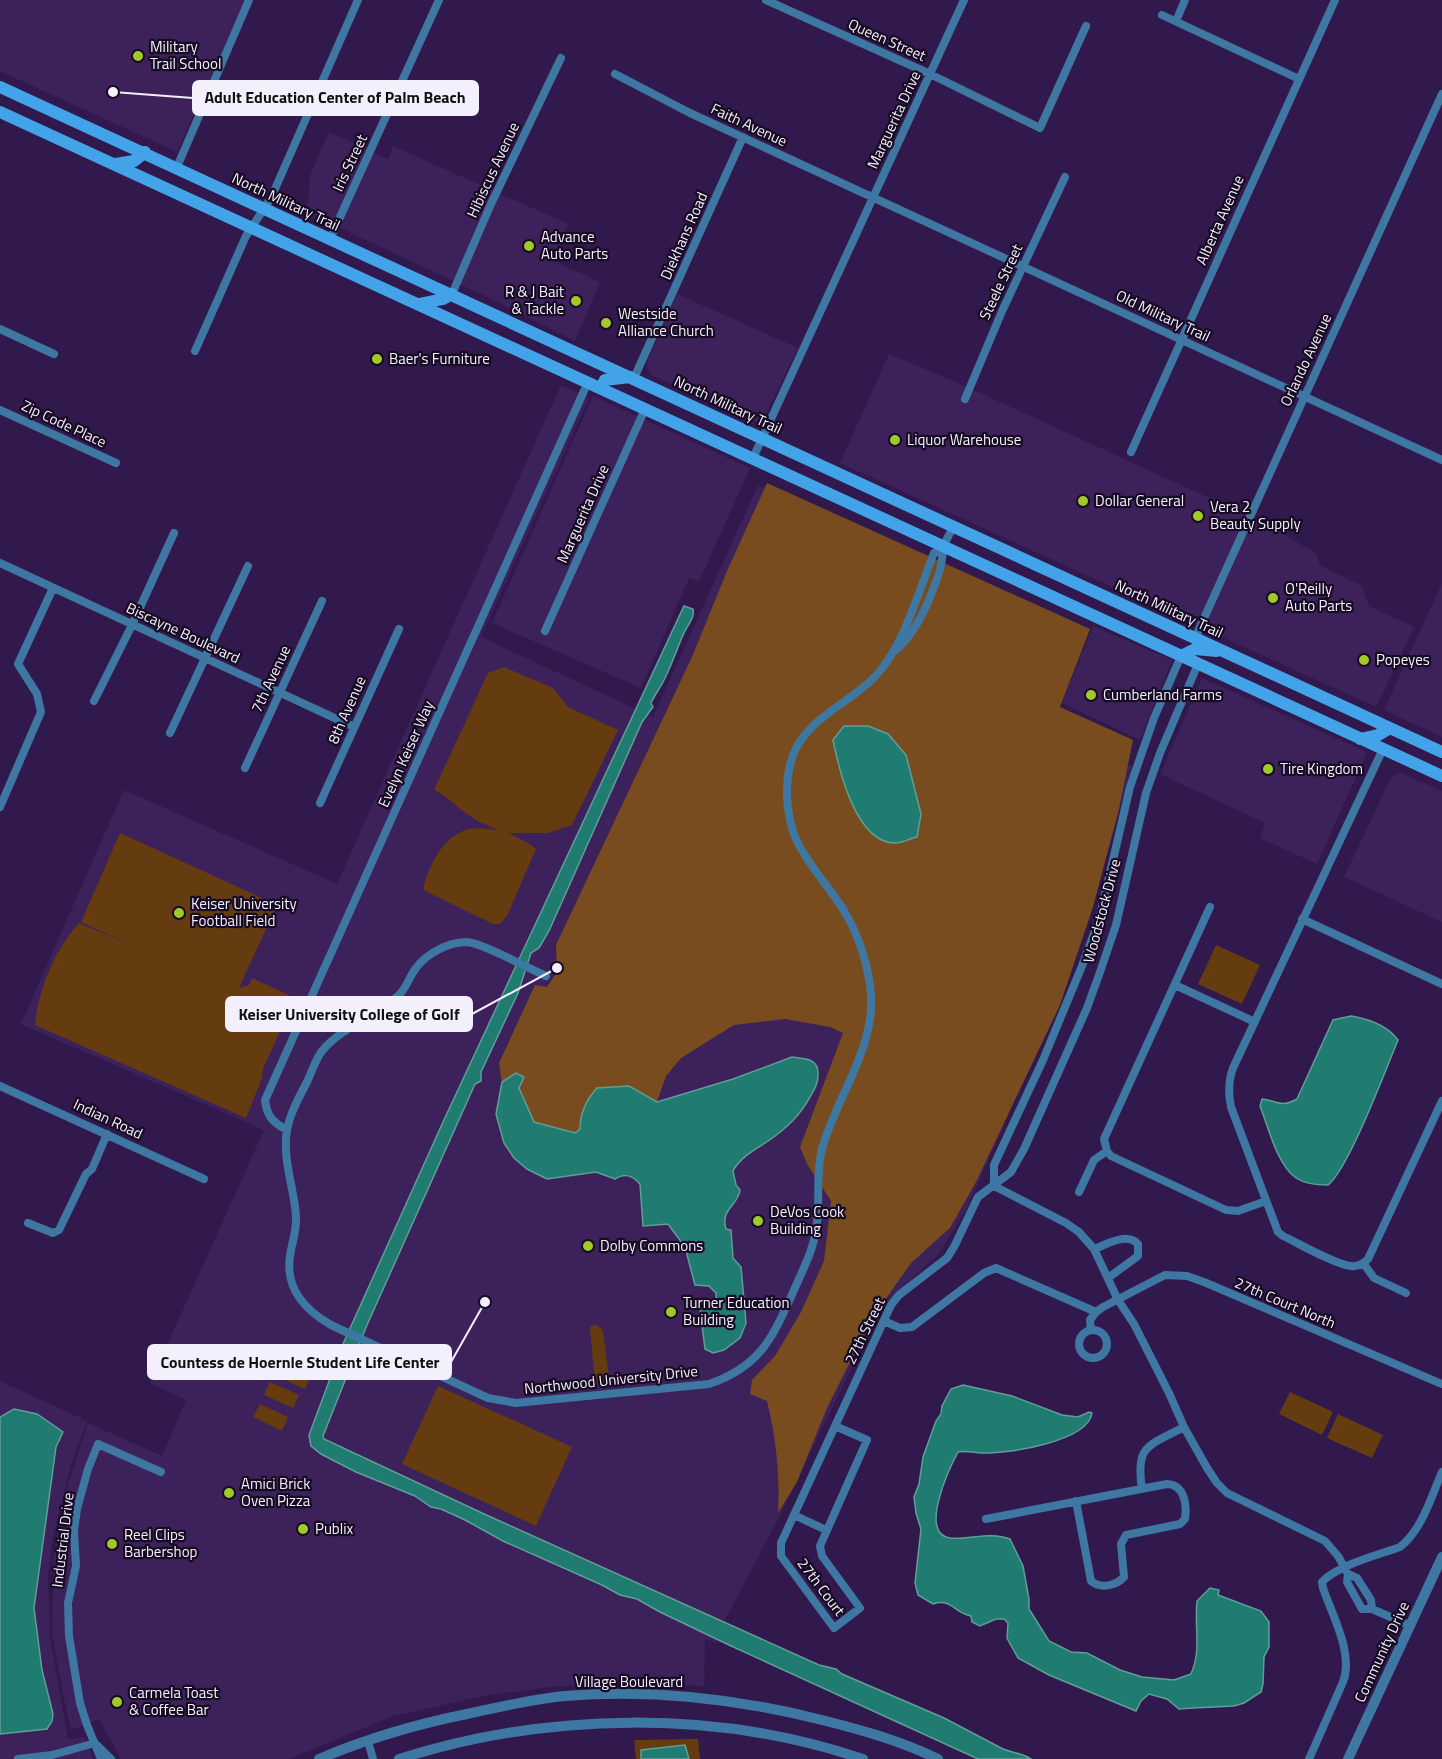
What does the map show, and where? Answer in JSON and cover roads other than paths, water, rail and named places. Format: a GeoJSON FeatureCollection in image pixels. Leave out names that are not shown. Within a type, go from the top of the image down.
{"type":"FeatureCollection","features":[{"type":"Feature","properties":{"kind":"main road","name":"North Military Trail"},"geometry":{"type":"LineString","coordinates":[[0,87],[1442,752]]}},
{"type":"Feature","properties":{"kind":"main road"},"geometry":{"type":"LineString","coordinates":[[0,111],[1442,776]]}},
{"type":"Feature","properties":{"kind":"main road"},"geometry":{"type":"LineString","coordinates":[[115,164],[134,161],[145,152]]}},
{"type":"Feature","properties":{"kind":"main road"},"geometry":{"type":"LineString","coordinates":[[419,304],[443,299],[452,294]]}},
{"type":"Feature","properties":{"kind":"main road"},"geometry":{"type":"LineString","coordinates":[[601,388],[605,380],[632,377]]}},
{"type":"Feature","properties":{"kind":"main road"},"geometry":{"type":"LineString","coordinates":[[1163,648],[1184,645],[1196,638]]}},
{"type":"Feature","properties":{"kind":"main road"},"geometry":{"type":"LineString","coordinates":[[1181,656],[1195,649],[1224,651]]}},
{"type":"Feature","properties":{"kind":"main road"},"geometry":{"type":"LineString","coordinates":[[1360,738],[1378,735],[1390,728]]}},
{"type":"Feature","properties":{"kind":"main road"},"geometry":{"type":"LineString","coordinates":[[1383,748],[1397,740],[1416,739]]}},
{"type":"Feature","properties":{"kind":"street"},"geometry":{"type":"LineString","coordinates":[[177,167],[249,0]]}},
{"type":"Feature","properties":{"kind":"street"},"geometry":{"type":"LineString","coordinates":[[195,351],[246,236],[271,198],[358,0]]}},
{"type":"Feature","properties":{"kind":"street","name":"Iris Street"},"geometry":{"type":"LineString","coordinates":[[330,239],[440,0]]}},
{"type":"Feature","properties":{"kind":"street","name":"Queen Street"},"geometry":{"type":"LineString","coordinates":[[766,0],[930,74],[1040,128],[1086,26]]}},
{"type":"Feature","properties":{"kind":"street","name":"Marguerita Drive"},"geometry":{"type":"LineString","coordinates":[[762,437],[963,0]]}},
{"type":"Feature","properties":{"kind":"street"},"geometry":{"type":"LineString","coordinates":[[1176,21],[1185,0]]}},
{"type":"Feature","properties":{"kind":"street","name":"Alberta Avenue"},"geometry":{"type":"LineString","coordinates":[[1131,452],[1335,0]]}},
{"type":"Feature","properties":{"kind":"street"},"geometry":{"type":"LineString","coordinates":[[1162,15],[1299,79]]}},
{"type":"Feature","properties":{"kind":"street","name":"Hibiscus Avenue"},"geometry":{"type":"LineString","coordinates":[[452,294],[491,204],[561,58]]}},
{"type":"Feature","properties":{"kind":"street","name":"Faith Avenue"},"geometry":{"type":"LineString","coordinates":[[615,74],[873,197]]}},
{"type":"Feature","properties":{"kind":"street","name":"Orlando Avenue"},"geometry":{"type":"LineString","coordinates":[[1196,638],[1442,94]]}},
{"type":"Feature","properties":{"kind":"street","name":"Diekhans Road"},"geometry":{"type":"LineString","coordinates":[[632,377],[743,137]]}},
{"type":"Feature","properties":{"kind":"street","name":"Steele Street"},"geometry":{"type":"LineString","coordinates":[[965,399],[1022,267],[1065,177]]}},
{"type":"Feature","properties":{"kind":"street","name":"Old Military Trail"},"geometry":{"type":"LineString","coordinates":[[873,197],[1442,460]]}},
{"type":"Feature","properties":{"kind":"street"},"geometry":{"type":"LineString","coordinates":[[0,329],[54,354]]}},
{"type":"Feature","properties":{"kind":"street","name":"Evelyn Keiser Way"},"geometry":{"type":"LineString","coordinates":[[287,1130],[274,1123],[266,1113],[265,1100],[588,382]]}},
{"type":"Feature","properties":{"kind":"street","name":"Marguerita Drive"},"geometry":{"type":"LineString","coordinates":[[545,631],[645,408]]}},
{"type":"Feature","properties":{"kind":"street","name":"Zip Code Place"},"geometry":{"type":"LineString","coordinates":[[0,410],[116,463]]}},
{"type":"Feature","properties":{"kind":"street"},"geometry":{"type":"LineString","coordinates":[[753,458],[762,437]]}},
{"type":"Feature","properties":{"kind":"street","name":"Northwood University Drive"},"geometry":{"type":"LineString","coordinates":[[546,976],[467,942],[448,946],[426,957],[401,993],[322,1052],[296,1102],[287,1130],[286,1154],[296,1214],[289,1265],[293,1286],[299,1299],[313,1315],[488,1398],[516,1403],[709,1384],[735,1372],[765,1347],[774,1335],[808,1259],[814,1241],[818,1210],[818,1175],[822,1149],[865,1043],[871,1002],[866,964],[854,929],[844,910],[799,845],[792,827],[788,791],[790,765],[797,747],[808,730],[869,683],[904,643],[920,616],[940,571],[944,547],[954,526]]}},
{"type":"Feature","properties":{"kind":"street"},"geometry":{"type":"LineString","coordinates":[[94,701],[174,533]]}},
{"type":"Feature","properties":{"kind":"street","name":"Biscayne Boulevard"},"geometry":{"type":"LineString","coordinates":[[0,563],[354,727]]}},
{"type":"Feature","properties":{"kind":"street"},"geometry":{"type":"LineString","coordinates":[[170,733],[248,566]]}},
{"type":"Feature","properties":{"kind":"street"},"geometry":{"type":"LineString","coordinates":[[0,807],[41,712],[37,694],[18,664],[53,588]]}},
{"type":"Feature","properties":{"kind":"street","name":"7th Avenue"},"geometry":{"type":"LineString","coordinates":[[245,768],[322,601]]}},
{"type":"Feature","properties":{"kind":"street","name":"8th Avenue"},"geometry":{"type":"LineString","coordinates":[[320,802],[399,629]]}},
{"type":"Feature","properties":{"kind":"street","name":"Woodstock Drive"},"geometry":{"type":"LineString","coordinates":[[994,1186],[994,1165],[1073,990],[1099,920],[1130,787],[1154,718],[1181,656]]}},
{"type":"Feature","properties":{"kind":"street","name":"Woodstock Drive"},"geometry":{"type":"LineString","coordinates":[[994,1186],[1011,1172],[1024,1149],[1087,1008],[1116,925],[1146,793],[1160,753],[1198,664]]}},
{"type":"Feature","properties":{"kind":"street"},"geometry":{"type":"LineString","coordinates":[[1383,748],[1231,1074],[1228,1094],[1275,1226],[1283,1236],[1351,1267],[1364,1264],[1368,1259],[1442,1101]]}},
{"type":"Feature","properties":{"kind":"street"},"geometry":{"type":"LineString","coordinates":[[0,783],[9,787]]}},
{"type":"Feature","properties":{"kind":"street"},"geometry":{"type":"LineString","coordinates":[[1210,908],[1104,1139],[1111,1156],[1226,1210],[1238,1211],[1266,1201]]}},
{"type":"Feature","properties":{"kind":"street"},"geometry":{"type":"LineString","coordinates":[[1302,919],[1442,984]]}},
{"type":"Feature","properties":{"kind":"street"},"geometry":{"type":"LineString","coordinates":[[1175,985],[1255,1022]]}},
{"type":"Feature","properties":{"kind":"street","name":"Indian Road"},"geometry":{"type":"LineString","coordinates":[[0,1086],[204,1179]]}},
{"type":"Feature","properties":{"kind":"street"},"geometry":{"type":"LineString","coordinates":[[28,1222],[53,1233],[59,1230],[107,1134]]}},
{"type":"Feature","properties":{"kind":"street"},"geometry":{"type":"LineString","coordinates":[[1079,1192],[1094,1160],[1107,1151]]}},
{"type":"Feature","properties":{"kind":"street"},"geometry":{"type":"LineString","coordinates":[[994,1186],[1057,1218],[1079,1232],[1094,1249],[1118,1300],[1139,1334],[1184,1427],[1217,1483],[1227,1493],[1325,1541],[1338,1556],[1346,1571],[1356,1578],[1371,1600],[1372,1609],[1411,1626]]}},
{"type":"Feature","properties":{"kind":"street","name":"27th Street"},"geometry":{"type":"LineString","coordinates":[[794,1515],[891,1305],[899,1295],[947,1258],[974,1203],[983,1192],[994,1186]]}},
{"type":"Feature","properties":{"kind":"street"},"geometry":{"type":"LineString","coordinates":[[1094,1249],[1127,1237],[1138,1244],[1140,1250],[1138,1256],[1108,1278]]}},
{"type":"Feature","properties":{"kind":"street"},"geometry":{"type":"LineString","coordinates":[[1364,1264],[1374,1278],[1406,1293]]}},
{"type":"Feature","properties":{"kind":"street"},"geometry":{"type":"LineString","coordinates":[[884,1321],[900,1328],[912,1326],[984,1273],[996,1268],[1100,1309],[1090,1320],[1091,1330]]}},
{"type":"Feature","properties":{"kind":"street","name":"27th Court North"},"geometry":{"type":"LineString","coordinates":[[1100,1309],[1158,1277],[1177,1274],[1187,1276],[1442,1384]]}},
{"type":"Feature","properties":{"kind":"street"},"geometry":{"type":"LineString","coordinates":[[794,1515],[826,1530],[867,1440],[835,1426]]}},
{"type":"Feature","properties":{"kind":"street"},"geometry":{"type":"LineString","coordinates":[[1142,1489],[1139,1466],[1143,1452],[1184,1427]]}},
{"type":"Feature","properties":{"kind":"street","name":"Industrial Drive"},"geometry":{"type":"LineString","coordinates":[[101,1759],[80,1703],[69,1636],[68,1603],[76,1566],[74,1531],[77,1509],[88,1469],[98,1444],[161,1472]]}},
{"type":"Feature","properties":{"kind":"street"},"geometry":{"type":"LineString","coordinates":[[1309,1759],[1347,1669],[1346,1655],[1322,1582],[1327,1577],[1400,1547],[1407,1541],[1417,1527],[1442,1472]]}},
{"type":"Feature","properties":{"kind":"street"},"geometry":{"type":"LineString","coordinates":[[986,1519],[1076,1501],[1167,1484],[1180,1488],[1183,1494],[1185,1519],[1180,1524],[1126,1535],[1121,1544],[1124,1577],[1120,1582],[1102,1586],[1091,1581],[1076,1501]]}},
{"type":"Feature","properties":{"kind":"street","name":"27th Court"},"geometry":{"type":"LineString","coordinates":[[794,1515],[781,1544],[781,1556],[834,1628],[860,1608],[822,1556],[820,1546],[826,1530]]}},
{"type":"Feature","properties":{"kind":"street","name":"Community Drive"},"geometry":{"type":"LineString","coordinates":[[1348,1759],[1442,1557]]}},
{"type":"Feature","properties":{"kind":"street","name":"Village Boulevard"},"geometry":{"type":"LineString","coordinates":[[319,1759],[347,1747],[441,1719],[519,1702],[566,1696],[656,1695],[746,1703],[787,1711],[856,1728],[901,1743],[938,1759]]}},
{"type":"Feature","properties":{"kind":"street"},"geometry":{"type":"LineString","coordinates":[[399,1759],[447,1745],[526,1731],[587,1724],[654,1722],[781,1737],[863,1759]]}},
{"type":"Feature","properties":{"kind":"street"},"geometry":{"type":"LineString","coordinates":[[368,1741],[373,1759]]}},
{"type":"Feature","properties":{"kind":"street"},"geometry":{"type":"LineString","coordinates":[[18,1759],[52,1755],[95,1743]]}},
{"type":"Feature","properties":{"kind":"street","name":"Industrial Drive"},"geometry":{"type":"LineString","coordinates":[[95,1743],[111,1759]]}},
{"type":"Feature","properties":{"kind":"place","name":"Military Trail School"},"geometry":{"type":"Point","coordinates":[138,56]}},
{"type":"Feature","properties":{"kind":"place","name":"Adult Education Center of Palm Beach"},"geometry":{"type":"Point","coordinates":[113,92]}},
{"type":"Feature","properties":{"kind":"place","name":"Advance Auto Parts"},"geometry":{"type":"Point","coordinates":[529,246]}},
{"type":"Feature","properties":{"kind":"place","name":"R & J Bait & Tackle"},"geometry":{"type":"Point","coordinates":[576,301]}},
{"type":"Feature","properties":{"kind":"place","name":"Westside Alliance Church"},"geometry":{"type":"Point","coordinates":[606,323]}},
{"type":"Feature","properties":{"kind":"place","name":"Baer's Furniture"},"geometry":{"type":"Point","coordinates":[377,359]}},
{"type":"Feature","properties":{"kind":"place","name":"Liquor Warehouse"},"geometry":{"type":"Point","coordinates":[895,440]}},
{"type":"Feature","properties":{"kind":"place","name":"Dollar General"},"geometry":{"type":"Point","coordinates":[1083,501]}},
{"type":"Feature","properties":{"kind":"place","name":"Vera 2 Beauty Supply"},"geometry":{"type":"Point","coordinates":[1198,516]}},
{"type":"Feature","properties":{"kind":"place","name":"O'Reilly Auto Parts"},"geometry":{"type":"Point","coordinates":[1273,598]}},
{"type":"Feature","properties":{"kind":"place","name":"Popeyes"},"geometry":{"type":"Point","coordinates":[1364,660]}},
{"type":"Feature","properties":{"kind":"place","name":"Cumberland Farms"},"geometry":{"type":"Point","coordinates":[1091,695]}},
{"type":"Feature","properties":{"kind":"place","name":"Tire Kingdom"},"geometry":{"type":"Point","coordinates":[1268,769]}},
{"type":"Feature","properties":{"kind":"place","name":"Keiser University Football Field"},"geometry":{"type":"Point","coordinates":[179,913]}},
{"type":"Feature","properties":{"kind":"place","name":"Keiser University College of Golf"},"geometry":{"type":"Point","coordinates":[557,968]}},
{"type":"Feature","properties":{"kind":"place","name":"DeVos Cook Building"},"geometry":{"type":"Point","coordinates":[758,1221]}},
{"type":"Feature","properties":{"kind":"place","name":"Dolby Commons"},"geometry":{"type":"Point","coordinates":[588,1246]}},
{"type":"Feature","properties":{"kind":"place","name":"Countess de Hoernle Student Life Center"},"geometry":{"type":"Point","coordinates":[485,1302]}},
{"type":"Feature","properties":{"kind":"place","name":"Turner Education Building"},"geometry":{"type":"Point","coordinates":[671,1312]}},
{"type":"Feature","properties":{"kind":"place","name":"Amici Brick Oven Pizza"},"geometry":{"type":"Point","coordinates":[229,1493]}},
{"type":"Feature","properties":{"kind":"place","name":"Publix"},"geometry":{"type":"Point","coordinates":[303,1529]}},
{"type":"Feature","properties":{"kind":"place","name":"Reel Clips Barbershop"},"geometry":{"type":"Point","coordinates":[112,1544]}},
{"type":"Feature","properties":{"kind":"place","name":"Carmela Toast & Coffee Bar"},"geometry":{"type":"Point","coordinates":[117,1702]}}]}
